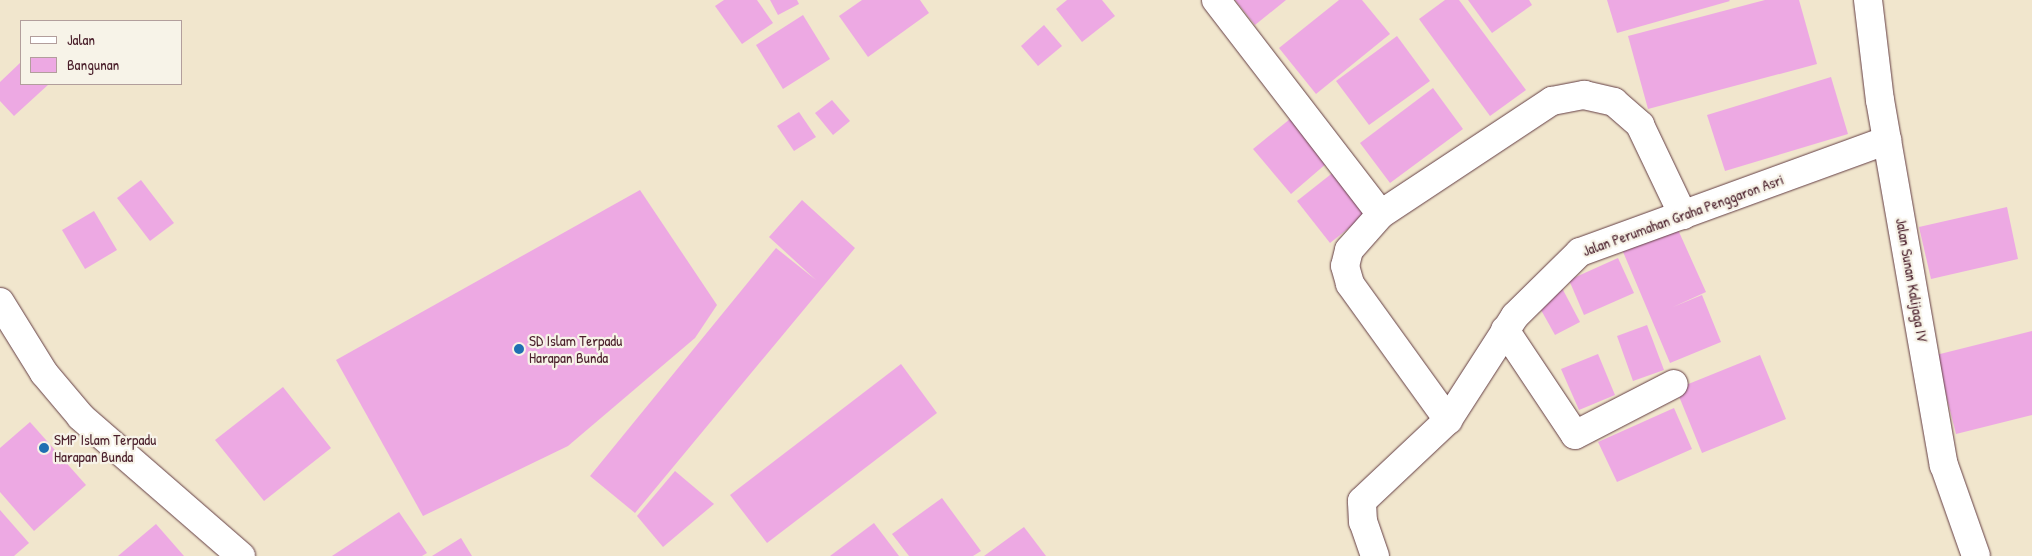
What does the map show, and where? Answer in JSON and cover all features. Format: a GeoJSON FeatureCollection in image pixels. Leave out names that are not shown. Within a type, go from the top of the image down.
{"type":"FeatureCollection","features":[{"type":"Feature","properties":{"kind":"street"},"geometry":{"type":"LineString","coordinates":[[1216,0],[1381,214]]}},
{"type":"Feature","properties":{"kind":"street","name":"Jalan Sunan Kalijaga IV"},"geometry":{"type":"LineString","coordinates":[[1868,0],[1887,140],[1944,465],[1976,556]]}},
{"type":"Feature","properties":{"kind":"street"},"geometry":{"type":"LineString","coordinates":[[1448,420],[1350,284],[1345,266],[1350,250],[1381,214],[1552,101],[1584,95],[1614,102],[1640,125],[1683,215]]}},
{"type":"Feature","properties":{"kind":"street","name":"Jalan Perumahan Graha Penggaron Asri"},"geometry":{"type":"LineString","coordinates":[[1375,556],[1363,522],[1362,501],[1448,420],[1515,316],[1580,252],[1887,140]]}},
{"type":"Feature","properties":{"kind":"street"},"geometry":{"type":"LineString","coordinates":[[0,302],[44,373],[81,417],[241,556]]}},
{"type":"Feature","properties":{"kind":"street"},"geometry":{"type":"LineString","coordinates":[[1505,330],[1575,435],[1674,384]]}},
{"type":"Feature","properties":{"kind":"building"},"geometry":{"type":"Polygon","coordinates":[[[724,0],[757,0],[773,23],[742,44],[715,6],[724,0]]]}},
{"type":"Feature","properties":{"kind":"building"},"geometry":{"type":"Polygon","coordinates":[[[770,0],[797,0],[799,4],[778,15],[770,0]]]}},
{"type":"Feature","properties":{"kind":"building"},"geometry":{"type":"Polygon","coordinates":[[[862,0],[920,0],[929,13],[868,57],[839,16],[862,0]]]}},
{"type":"Feature","properties":{"kind":"building"},"geometry":{"type":"Polygon","coordinates":[[[1067,0],[1102,0],[1115,16],[1082,42],[1056,9],[1067,0]]]}},
{"type":"Feature","properties":{"kind":"building"},"geometry":{"type":"Polygon","coordinates":[[[1235,0],[1286,0],[1255,25],[1235,0]]]}},
{"type":"Feature","properties":{"kind":"building"},"geometry":{"type":"Polygon","coordinates":[[[1339,0],[1362,0],[1390,34],[1316,94],[1279,48],[1339,0]]]}},
{"type":"Feature","properties":{"kind":"building"},"geometry":{"type":"Polygon","coordinates":[[[1445,0],[1459,0],[1526,90],[1490,116],[1419,19],[1445,0]]]}},
{"type":"Feature","properties":{"kind":"building"},"geometry":{"type":"Polygon","coordinates":[[[1468,0],[1529,0],[1532,5],[1492,33],[1468,0]]]}},
{"type":"Feature","properties":{"kind":"building"},"geometry":{"type":"Polygon","coordinates":[[[1607,0],[1729,0],[1730,1],[1617,33],[1607,0]]]}},
{"type":"Feature","properties":{"kind":"building"},"geometry":{"type":"Polygon","coordinates":[[[1765,0],[1799,0],[1817,64],[1648,109],[1628,36],[1765,0]]]}},
{"type":"Feature","properties":{"kind":"building"},"geometry":{"type":"Polygon","coordinates":[[[803,15],[830,59],[783,89],[756,45],[803,15]]]}},
{"type":"Feature","properties":{"kind":"building"},"geometry":{"type":"Polygon","coordinates":[[[1044,25],[1062,46],[1038,66],[1021,46],[1044,25]]]}},
{"type":"Feature","properties":{"kind":"building"},"geometry":{"type":"Polygon","coordinates":[[[1397,36],[1430,81],[1369,125],[1336,81],[1397,36]]]}},
{"type":"Feature","properties":{"kind":"building"},"geometry":{"type":"Polygon","coordinates":[[[20,63],[20,85],[48,85],[14,116],[0,101],[0,82],[20,63]]]}},
{"type":"Feature","properties":{"kind":"building"},"geometry":{"type":"Polygon","coordinates":[[[1831,77],[1848,134],[1725,171],[1707,115],[1831,77]]]}},
{"type":"Feature","properties":{"kind":"building"},"geometry":{"type":"Polygon","coordinates":[[[1433,88],[1463,129],[1390,183],[1360,143],[1433,88]]]}},
{"type":"Feature","properties":{"kind":"building"},"geometry":{"type":"Polygon","coordinates":[[[832,100],[850,121],[833,135],[815,113],[832,100]]]}},
{"type":"Feature","properties":{"kind":"building"},"geometry":{"type":"Polygon","coordinates":[[[799,112],[816,137],[794,151],[777,126],[799,112]]]}},
{"type":"Feature","properties":{"kind":"building"},"geometry":{"type":"Polygon","coordinates":[[[1290,119],[1327,163],[1291,194],[1253,149],[1290,119]]]}},
{"type":"Feature","properties":{"kind":"building"},"geometry":{"type":"Polygon","coordinates":[[[1335,171],[1368,213],[1330,243],[1297,201],[1335,171]]]}},
{"type":"Feature","properties":{"kind":"building"},"geometry":{"type":"Polygon","coordinates":[[[141,180],[174,223],[150,241],[117,198],[141,180]]]}},
{"type":"Feature","properties":{"kind":"building","name":"SD Islam Terpadu Harapan Bunda"},"geometry":{"type":"Polygon","coordinates":[[[640,190],[717,305],[695,338],[568,446],[423,516],[336,360],[640,190]]]}},
{"type":"Feature","properties":{"kind":"building"},"geometry":{"type":"Polygon","coordinates":[[[802,200],[855,248],[635,513],[590,476],[776,248],[816,280],[769,237],[802,200]]]}},
{"type":"Feature","properties":{"kind":"building"},"geometry":{"type":"Polygon","coordinates":[[[2007,207],[2018,259],[1931,279],[1919,227],[2007,207]]]}},
{"type":"Feature","properties":{"kind":"building"},"geometry":{"type":"Polygon","coordinates":[[[94,211],[117,250],[85,269],[62,230],[94,211]]]}},
{"type":"Feature","properties":{"kind":"building"},"geometry":{"type":"Polygon","coordinates":[[[1675,223],[1706,292],[1673,307],[1702,295],[1721,342],[1670,363],[1621,247],[1675,223]]]}},
{"type":"Feature","properties":{"kind":"building"},"geometry":{"type":"Polygon","coordinates":[[[1618,258],[1634,293],[1584,315],[1569,280],[1618,258]]]}},
{"type":"Feature","properties":{"kind":"building"},"geometry":{"type":"Polygon","coordinates":[[[1562,288],[1580,322],[1555,335],[1536,301],[1562,288]]]}},
{"type":"Feature","properties":{"kind":"building"},"geometry":{"type":"Polygon","coordinates":[[[1647,325],[1664,370],[1633,381],[1617,336],[1647,325]]]}},
{"type":"Feature","properties":{"kind":"building"},"geometry":{"type":"Polygon","coordinates":[[[2032,331],[2032,415],[1956,434],[1936,355],[2032,331]]]}},
{"type":"Feature","properties":{"kind":"building"},"geometry":{"type":"Polygon","coordinates":[[[1598,354],[1615,395],[1579,410],[1561,369],[1598,354]]]}},
{"type":"Feature","properties":{"kind":"building"},"geometry":{"type":"Polygon","coordinates":[[[1760,355],[1786,419],[1702,453],[1676,389],[1760,355]]]}},
{"type":"Feature","properties":{"kind":"building"},"geometry":{"type":"Polygon","coordinates":[[[901,364],[937,413],[767,543],[730,495],[901,364]]]}},
{"type":"Feature","properties":{"kind":"building"},"geometry":{"type":"Polygon","coordinates":[[[283,387],[331,448],[264,501],[215,440],[283,387]]]}},
{"type":"Feature","properties":{"kind":"building"},"geometry":{"type":"Polygon","coordinates":[[[1674,408],[1692,449],[1617,482],[1598,442],[1674,408]]]}},
{"type":"Feature","properties":{"kind":"building"},"geometry":{"type":"Polygon","coordinates":[[[30,422],[86,485],[34,531],[0,492],[0,448],[30,422]]]}},
{"type":"Feature","properties":{"kind":"building"},"geometry":{"type":"Polygon","coordinates":[[[675,471],[714,504],[663,547],[637,516],[675,471]]]}},
{"type":"Feature","properties":{"kind":"building"},"geometry":{"type":"Polygon","coordinates":[[[942,498],[981,551],[973,556],[909,556],[892,534],[942,498]]]}},
{"type":"Feature","properties":{"kind":"building"},"geometry":{"type":"Polygon","coordinates":[[[0,510],[29,543],[14,556],[0,556],[0,510]]]}},
{"type":"Feature","properties":{"kind":"building"},"geometry":{"type":"Polygon","coordinates":[[[399,512],[427,553],[422,556],[332,556],[399,512]]]}},
{"type":"Feature","properties":{"kind":"building"},"geometry":{"type":"Polygon","coordinates":[[[874,523],[899,556],[830,556],[874,523]]]}},
{"type":"Feature","properties":{"kind":"building"},"geometry":{"type":"Polygon","coordinates":[[[156,524],[184,556],[118,556],[156,524]]]}},
{"type":"Feature","properties":{"kind":"building"},"geometry":{"type":"Polygon","coordinates":[[[1024,527],[1046,556],[984,556],[1024,527]]]}},
{"type":"Feature","properties":{"kind":"building"},"geometry":{"type":"Polygon","coordinates":[[[461,538],[472,556],[432,556],[461,538]]]}},
{"type":"Feature","properties":{"kind":"place","name":"SD Islam Terpadu Harapan Bunda"},"geometry":{"type":"Point","coordinates":[519,349]}},
{"type":"Feature","properties":{"kind":"place","name":"SMP Islam Terpadu Harapan Bunda"},"geometry":{"type":"Point","coordinates":[44,448]}}]}
